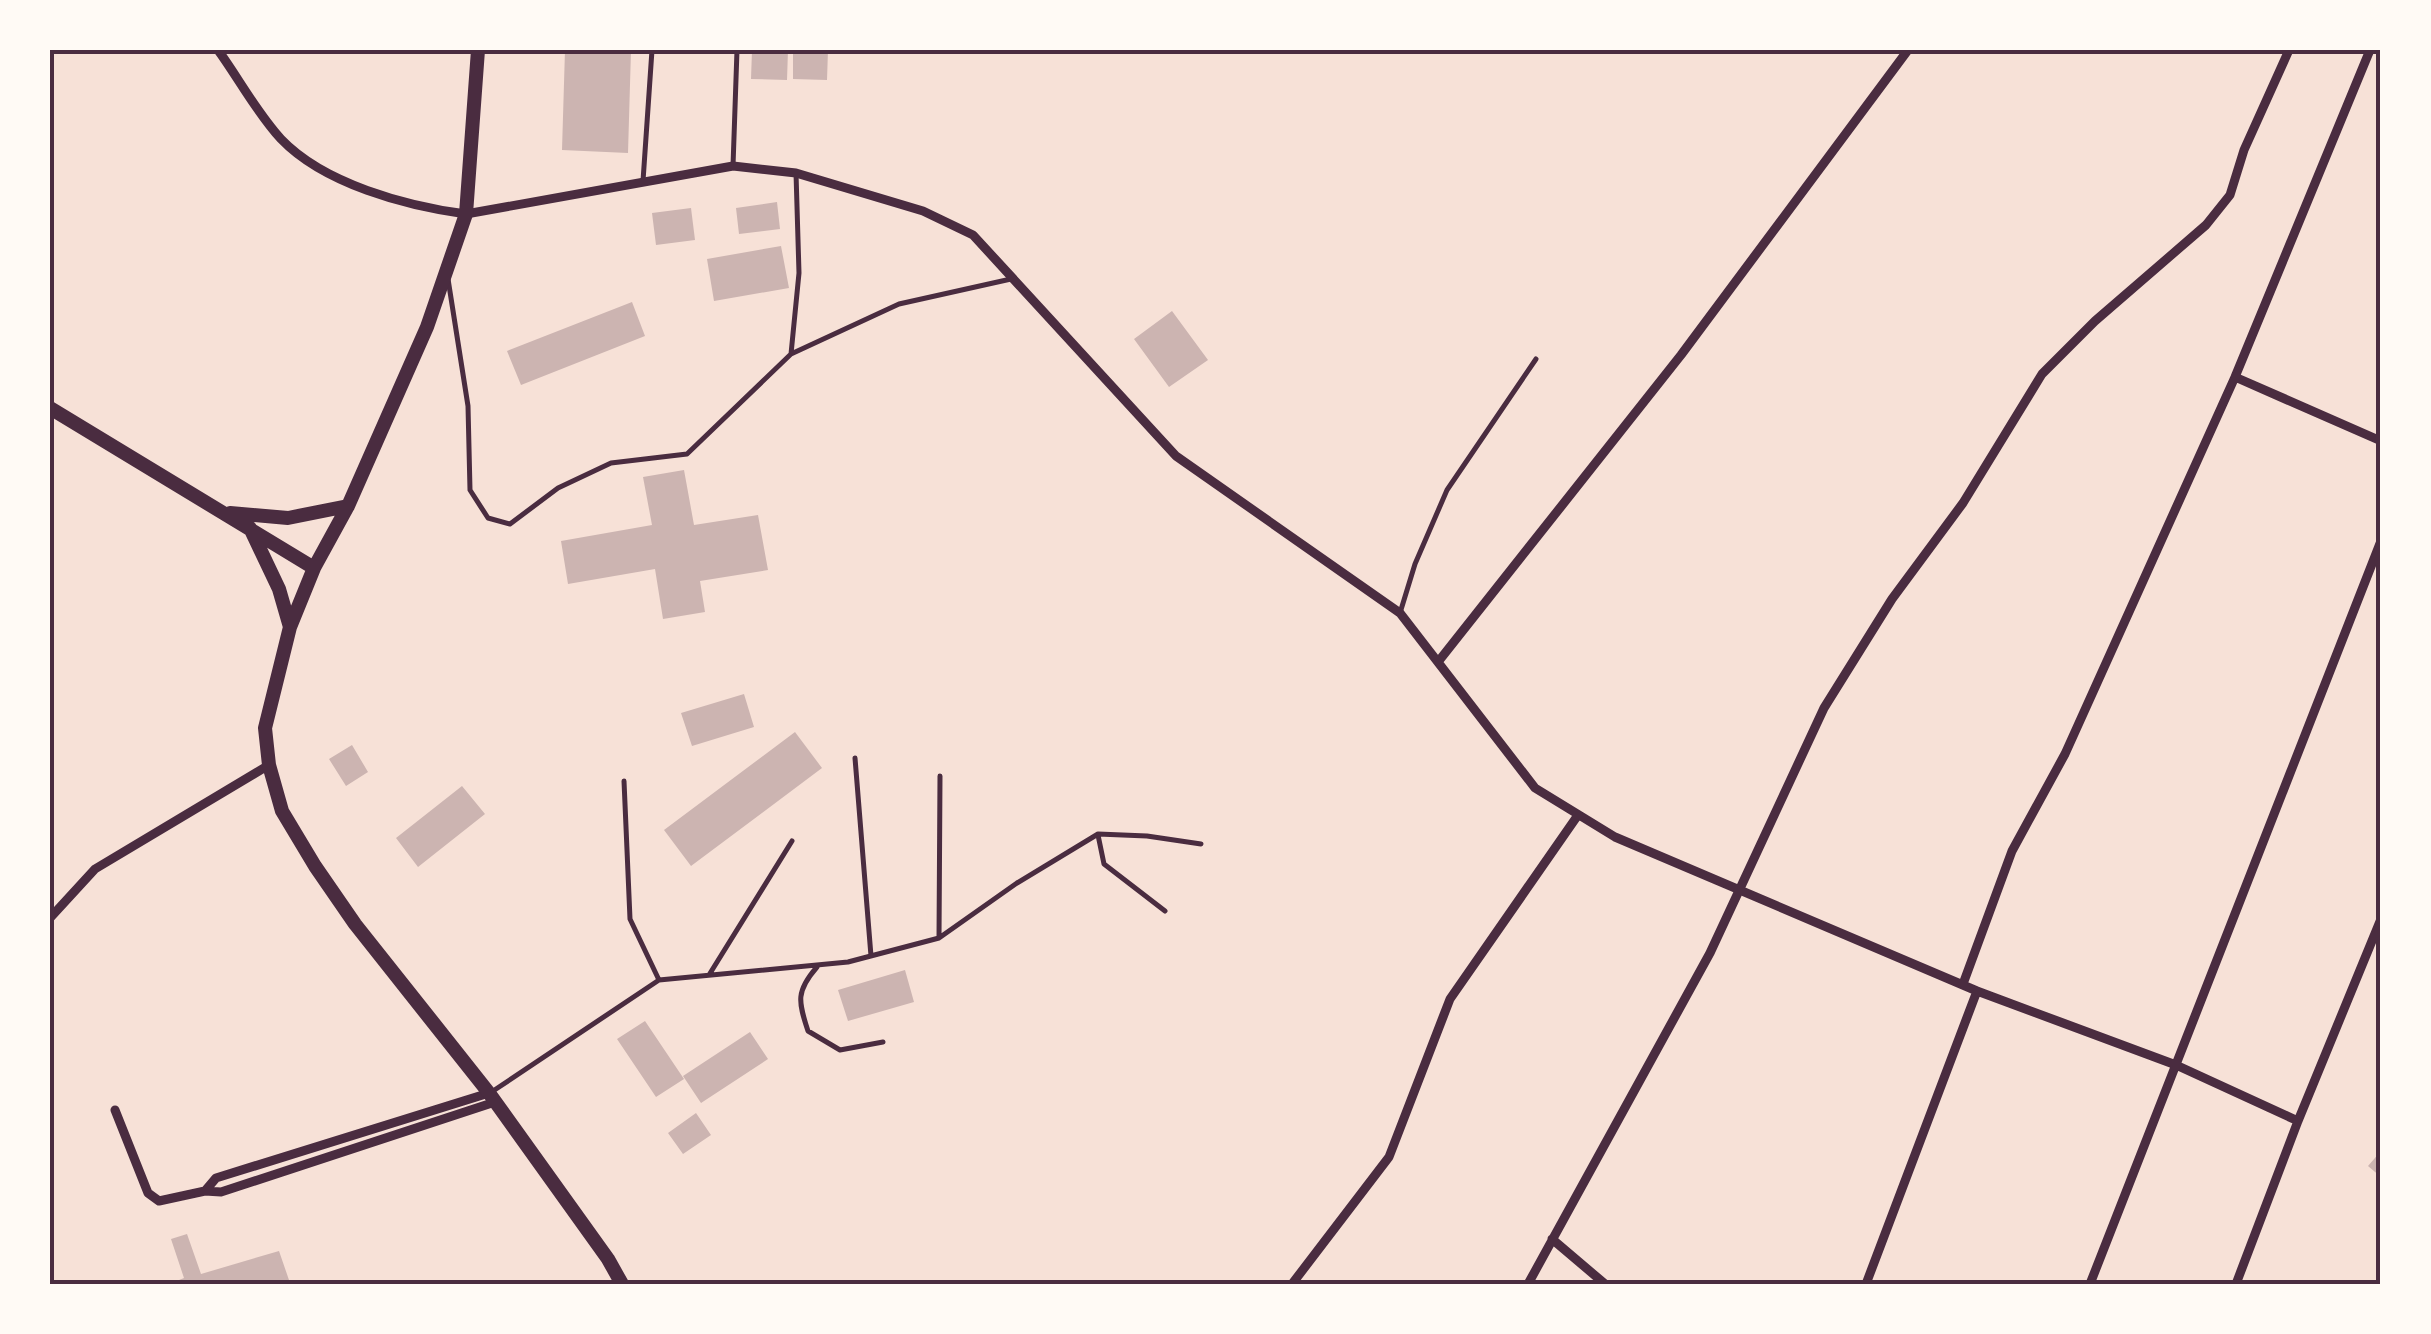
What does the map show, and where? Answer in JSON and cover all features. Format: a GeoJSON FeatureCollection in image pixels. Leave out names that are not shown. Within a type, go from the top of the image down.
{"type":"FeatureCollection","features":[{"type":"Feature","properties":{"kind":"main road"},"geometry":{"type":"LineString","coordinates":[[478,50],[466,214],[448,273],[348,506],[314,568],[290,627],[266,728],[269,766],[282,811],[315,866],[355,924],[492,1097],[622,1284]]}},
{"type":"Feature","properties":{"kind":"main road"},"geometry":{"type":"LineString","coordinates":[[50,408],[314,568]]}},
{"type":"Feature","properties":{"kind":"main road"},"geometry":{"type":"LineString","coordinates":[[224,512],[288,518],[348,506]]}},
{"type":"Feature","properties":{"kind":"main road"},"geometry":{"type":"LineString","coordinates":[[249,528],[279,589],[290,627]]}},
{"type":"Feature","properties":{"kind":"street"},"geometry":{"type":"LineString","coordinates":[[218,50],[282,140],[342,182],[426,208],[466,214],[733,166],[796,173],[923,211],[973,235],[1176,456],[1400,613],[1535,788],[1615,838],[1977,991],[2176,1065],[2298,1121]]}},
{"type":"Feature","properties":{"kind":"street"},"geometry":{"type":"LineString","coordinates":[[1438,662],[1681,355],[1908,50]]}},
{"type":"Feature","properties":{"kind":"street"},"geometry":{"type":"LineString","coordinates":[[1528,1284],[1628,1098],[1669,1032],[1824,708],[1892,599],[1963,503],[2042,374],[2095,321],[2206,225],[2230,195],[2244,150],[2289,50]]}},
{"type":"Feature","properties":{"kind":"street"},"geometry":{"type":"LineString","coordinates":[[1963,984],[2012,851],[2065,754],[2235,377],[2370,50]]}},
{"type":"Feature","properties":{"kind":"street"},"geometry":{"type":"LineString","coordinates":[[2235,377],[2381,441]]}},
{"type":"Feature","properties":{"kind":"street"},"geometry":{"type":"LineString","coordinates":[[2090,1284],[2381,541]]}},
{"type":"Feature","properties":{"kind":"street"},"geometry":{"type":"LineString","coordinates":[[50,918],[95,869],[269,766]]}},
{"type":"Feature","properties":{"kind":"street"},"geometry":{"type":"LineString","coordinates":[[1299,1282],[1390,1157],[1450,999],[1578,814]]}},
{"type":"Feature","properties":{"kind":"street"},"geometry":{"type":"LineString","coordinates":[[2236,1284],[2381,919]]}},
{"type":"Feature","properties":{"kind":"street"},"geometry":{"type":"LineString","coordinates":[[1866,1284],[1977,991]]}},
{"type":"Feature","properties":{"kind":"street"},"geometry":{"type":"LineString","coordinates":[[116,1110],[148,1193],[159,1201],[205,1191],[221,1192],[492,1097]]}},
{"type":"Feature","properties":{"kind":"street"},"geometry":{"type":"LineString","coordinates":[[1552,1238],[1606,1284]]}},
{"type":"Feature","properties":{"kind":"lane"},"geometry":{"type":"LineString","coordinates":[[643,180],[652,50]]}},
{"type":"Feature","properties":{"kind":"lane"},"geometry":{"type":"LineString","coordinates":[[733,166],[737,50]]}},
{"type":"Feature","properties":{"kind":"lane"},"geometry":{"type":"LineString","coordinates":[[791,354],[800,273],[796,173]]}},
{"type":"Feature","properties":{"kind":"lane"},"geometry":{"type":"LineString","coordinates":[[448,273],[468,406],[470,490],[488,518],[510,524],[558,488],[610,463],[687,454],[791,354],[899,304],[1011,279]]}},
{"type":"Feature","properties":{"kind":"lane"},"geometry":{"type":"LineString","coordinates":[[1400,613],[1415,564],[1447,490],[1536,358]]}},
{"type":"Feature","properties":{"kind":"lane"},"geometry":{"type":"LineString","coordinates":[[855,758],[871,956]]}},
{"type":"Feature","properties":{"kind":"lane"},"geometry":{"type":"LineString","coordinates":[[939,938],[940,776]]}},
{"type":"Feature","properties":{"kind":"lane"},"geometry":{"type":"LineString","coordinates":[[624,781],[630,919],[659,980]]}},
{"type":"Feature","properties":{"kind":"lane"},"geometry":{"type":"LineString","coordinates":[[492,1097],[659,980],[819,964],[871,956],[939,938],[1016,883],[1098,834],[1201,844]]}},
{"type":"Feature","properties":{"kind":"lane"},"geometry":{"type":"LineString","coordinates":[[1098,834],[1104,864],[1165,912]]}},
{"type":"Feature","properties":{"kind":"lane"},"geometry":{"type":"LineString","coordinates":[[709,975],[792,841]]}},
{"type":"Feature","properties":{"kind":"lane"},"geometry":{"type":"LineString","coordinates":[[819,964],[802,984],[800,1006],[808,1030],[840,1050],[884,1042]]}},
{"type":"Feature","properties":{"kind":"building"},"geometry":{"type":"Polygon","coordinates":[[[565,50],[631,50],[628,153],[562,150],[565,50]]]}},
{"type":"Feature","properties":{"kind":"building"},"geometry":{"type":"Polygon","coordinates":[[[752,50],[788,50],[787,80],[751,79],[752,50]]]}},
{"type":"Feature","properties":{"kind":"building"},"geometry":{"type":"Polygon","coordinates":[[[793,50],[828,50],[827,80],[793,79],[793,50]]]}},
{"type":"Feature","properties":{"kind":"building"},"geometry":{"type":"Polygon","coordinates":[[[777,202],[780,229],[739,234],[736,208],[777,202]]]}},
{"type":"Feature","properties":{"kind":"building"},"geometry":{"type":"Polygon","coordinates":[[[691,208],[695,240],[656,245],[652,213],[691,208]]]}},
{"type":"Feature","properties":{"kind":"building"},"geometry":{"type":"Polygon","coordinates":[[[781,246],[789,288],[714,301],[707,259],[781,246]]]}},
{"type":"Feature","properties":{"kind":"building"},"geometry":{"type":"Polygon","coordinates":[[[632,302],[645,336],[521,385],[507,351],[632,302]]]}},
{"type":"Feature","properties":{"kind":"building"},"geometry":{"type":"Polygon","coordinates":[[[1172,311],[1208,360],[1169,387],[1134,339],[1172,311]]]}},
{"type":"Feature","properties":{"kind":"building"},"geometry":{"type":"Polygon","coordinates":[[[684,470],[694,525],[758,515],[768,570],[700,581],[705,612],[663,619],[655,569],[568,584],[561,541],[652,525],[643,477],[684,470]]]}},
{"type":"Feature","properties":{"kind":"building"},"geometry":{"type":"Polygon","coordinates":[[[744,694],[754,727],[692,746],[681,713],[744,694]]]}},
{"type":"Feature","properties":{"kind":"building"},"geometry":{"type":"Polygon","coordinates":[[[795,732],[822,768],[691,866],[664,830],[795,732]]]}},
{"type":"Feature","properties":{"kind":"building"},"geometry":{"type":"Polygon","coordinates":[[[352,745],[368,772],[346,786],[329,759],[352,745]]]}},
{"type":"Feature","properties":{"kind":"building"},"geometry":{"type":"Polygon","coordinates":[[[462,786],[485,814],[418,867],[396,838],[462,786]]]}},
{"type":"Feature","properties":{"kind":"building"},"geometry":{"type":"Polygon","coordinates":[[[905,970],[914,1002],[848,1021],[838,990],[905,970]]]}},
{"type":"Feature","properties":{"kind":"building"},"geometry":{"type":"Polygon","coordinates":[[[645,1021],[684,1079],[656,1097],[617,1039],[645,1021]]]}},
{"type":"Feature","properties":{"kind":"building"},"geometry":{"type":"Polygon","coordinates":[[[750,1032],[768,1059],[701,1103],[683,1076],[750,1032]]]}},
{"type":"Feature","properties":{"kind":"building"},"geometry":{"type":"Polygon","coordinates":[[[696,1113],[711,1135],[683,1154],[668,1133],[696,1113]]]}},
{"type":"Feature","properties":{"kind":"building"},"geometry":{"type":"Polygon","coordinates":[[[2381,1151],[2381,1177],[2368,1166],[2381,1151]]]}},
{"type":"Feature","properties":{"kind":"building"},"geometry":{"type":"Polygon","coordinates":[[[187,1234],[201,1274],[279,1251],[289,1280],[277,1284],[169,1284],[184,1278],[171,1239],[187,1234]]]}}]}
